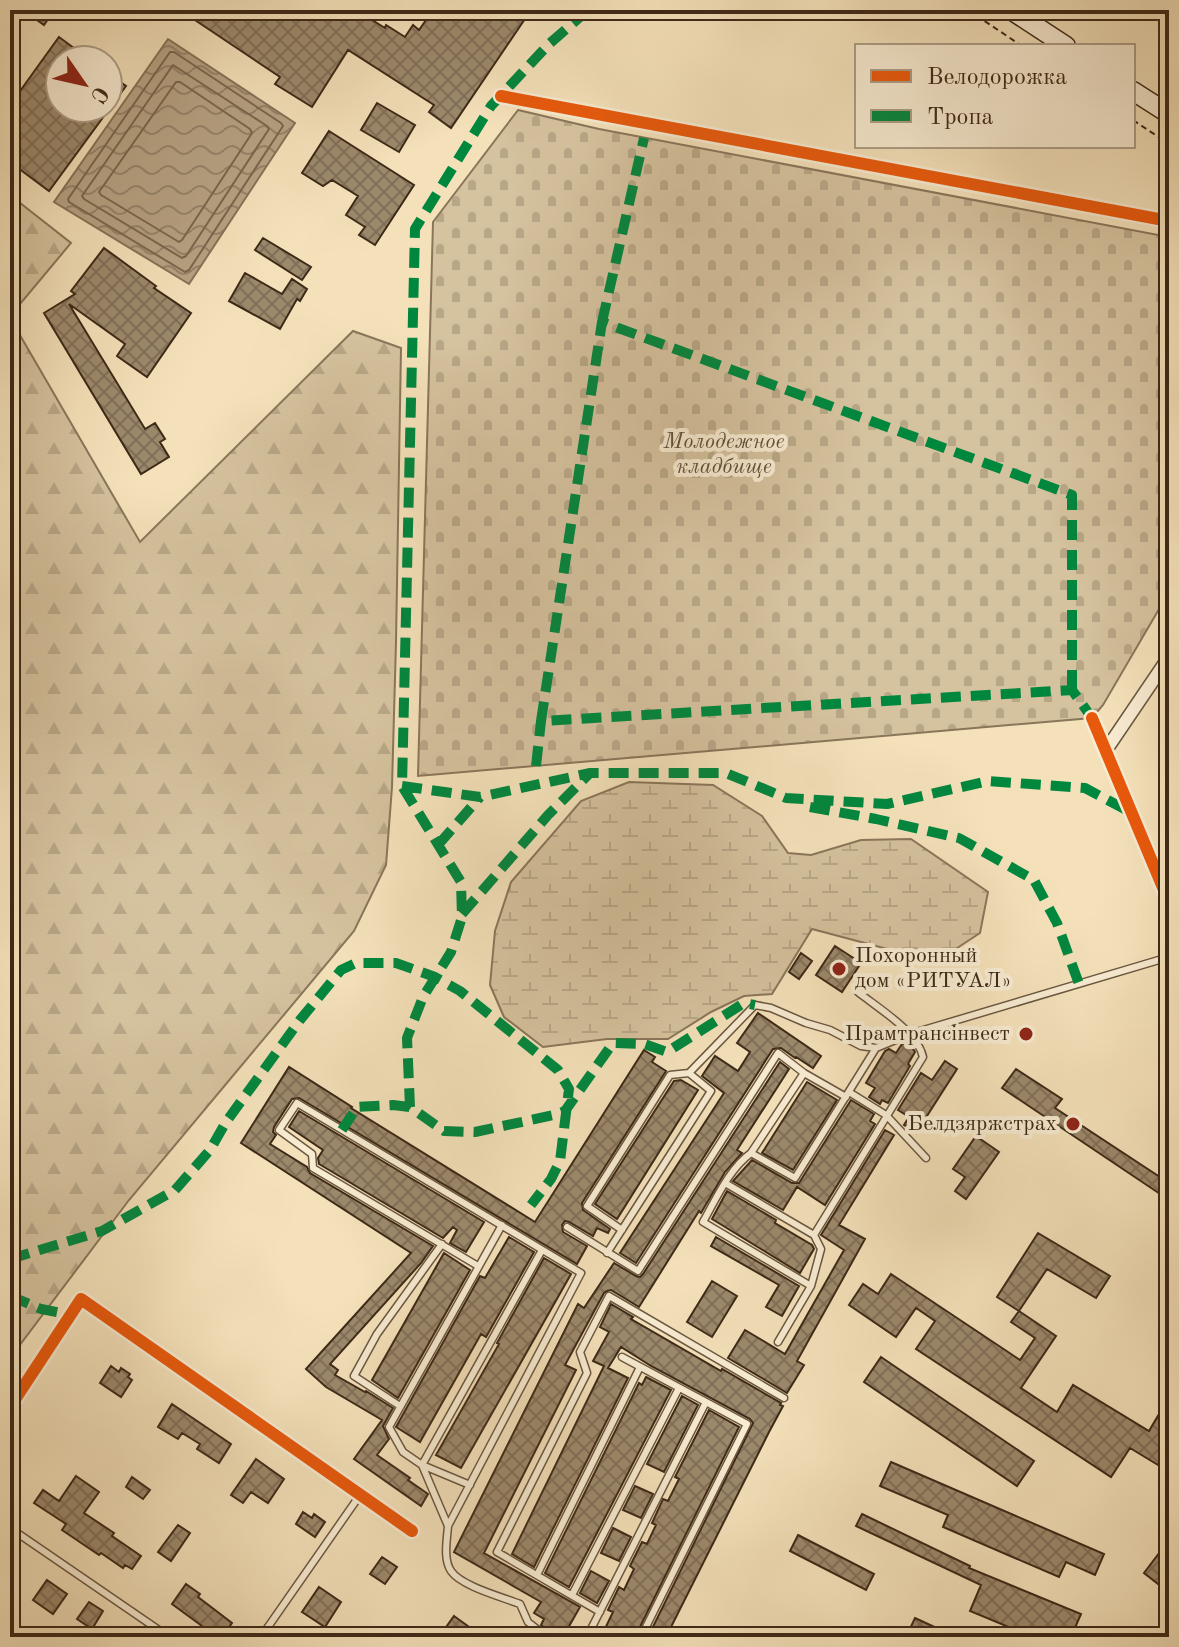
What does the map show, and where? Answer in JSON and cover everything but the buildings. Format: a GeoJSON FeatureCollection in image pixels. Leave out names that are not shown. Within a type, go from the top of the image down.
{"type":"FeatureCollection","features":[{"type":"Feature","properties":{"kind":"main road"},"geometry":{"type":"LineString","coordinates":[[1011,10],[1063,44]]}},
{"type":"Feature","properties":{"kind":"main road"},"geometry":{"type":"LineString","coordinates":[[1135,92],[1169,114]]}},
{"type":"Feature","properties":{"kind":"street"},"geometry":{"type":"LineString","coordinates":[[501,96],[1169,221]]}},
{"type":"Feature","properties":{"kind":"street"},"geometry":{"type":"LineString","coordinates":[[1106,750],[1169,657]]}},
{"type":"Feature","properties":{"kind":"street"},"geometry":{"type":"LineString","coordinates":[[1092,718],[1169,902]]}},
{"type":"Feature","properties":{"kind":"street"},"geometry":{"type":"LineString","coordinates":[[10,1407],[81,1299],[412,1531]]}},
{"type":"Feature","properties":{"kind":"lane"},"geometry":{"type":"LineString","coordinates":[[622,1230],[587,1206],[670,1075],[689,1073],[755,1005],[830,1030],[861,1046],[876,1048],[910,1034],[1169,957]]}},
{"type":"Feature","properties":{"kind":"lane"},"geometry":{"type":"LineString","coordinates":[[814,1235],[923,1057],[921,1047],[910,1034],[858,992]]}},
{"type":"Feature","properties":{"kind":"lane"},"geometry":{"type":"LineString","coordinates":[[751,1153],[795,1178],[876,1048]]}},
{"type":"Feature","properties":{"kind":"lane"},"geometry":{"type":"LineString","coordinates":[[567,1227],[638,1271],[778,1053],[804,1073],[886,1115],[926,1158]]}},
{"type":"Feature","properties":{"kind":"lane"},"geometry":{"type":"LineString","coordinates":[[607,1253],[711,1091],[689,1073]]}},
{"type":"Feature","properties":{"kind":"lane"},"geometry":{"type":"LineString","coordinates":[[804,1073],[751,1153],[725,1183],[703,1222],[811,1286]]}},
{"type":"Feature","properties":{"kind":"lane"},"geometry":{"type":"LineString","coordinates":[[478,1266],[313,1168],[312,1154],[279,1130],[297,1103],[581,1273],[448,1526],[446,1549],[449,1569],[459,1580],[520,1604],[528,1622],[547,1637]]}},
{"type":"Feature","properties":{"kind":"lane"},"geometry":{"type":"LineString","coordinates":[[725,1183],[814,1235],[821,1249],[811,1286],[778,1342]]}},
{"type":"Feature","properties":{"kind":"lane"},"geometry":{"type":"LineString","coordinates":[[470,1485],[422,1465],[403,1452],[389,1427],[502,1225]]}},
{"type":"Feature","properties":{"kind":"lane"},"geometry":{"type":"LineString","coordinates":[[400,1406],[354,1376],[377,1334],[442,1244]]}},
{"type":"Feature","properties":{"kind":"lane"},"geometry":{"type":"LineString","coordinates":[[422,1465],[542,1250]]}},
{"type":"Feature","properties":{"kind":"lane"},"geometry":{"type":"LineString","coordinates":[[600,1612],[497,1552],[587,1373],[580,1352],[609,1296],[784,1398]]}},
{"type":"Feature","properties":{"kind":"lane"},"geometry":{"type":"LineString","coordinates":[[622,1357],[747,1424],[641,1637]]}},
{"type":"Feature","properties":{"kind":"lane"},"geometry":{"type":"LineString","coordinates":[[537,1575],[640,1367]]}},
{"type":"Feature","properties":{"kind":"lane"},"geometry":{"type":"LineString","coordinates":[[572,1595],[679,1388]]}},
{"type":"Feature","properties":{"kind":"lane"},"geometry":{"type":"LineString","coordinates":[[587,1637],[706,1402]]}},
{"type":"Feature","properties":{"kind":"lane"},"geometry":{"type":"LineString","coordinates":[[422,1465],[448,1526]]}},
{"type":"Feature","properties":{"kind":"lane"},"geometry":{"type":"LineString","coordinates":[[261,1637],[360,1495]]}},
{"type":"Feature","properties":{"kind":"lane"},"geometry":{"type":"LineString","coordinates":[[10,1528],[169,1637]]}},
{"type":"Feature","properties":{"kind":"path"},"geometry":{"type":"LineString","coordinates":[[968,10],[1019,44]]}},
{"type":"Feature","properties":{"kind":"path"},"geometry":{"type":"LineString","coordinates":[[1135,121],[1169,144]]}},
{"type":"Feature","properties":{"kind":"green space","name":"Молодежное кладбище"},"geometry":{"type":"Polygon","coordinates":[[[518,110],[599,129],[1169,237],[1169,592],[1103,705],[1092,718],[418,776],[433,222],[518,110]]]}},
{"type":"Feature","properties":{"kind":"green space"},"geometry":{"type":"Polygon","coordinates":[[[10,195],[71,243],[10,316],[10,195]]]}},
{"type":"Feature","properties":{"kind":"green space"},"geometry":{"type":"Polygon","coordinates":[[[10,318],[140,542],[353,331],[401,348],[392,787],[386,865],[354,931],[129,1200],[10,1358],[10,318]]]}},
{"type":"Feature","properties":{"kind":"green space"},"geometry":{"type":"Polygon","coordinates":[[[629,782],[713,785],[762,816],[788,853],[811,855],[861,840],[911,839],[988,892],[980,933],[936,962],[812,929],[772,994],[744,996],[668,1039],[607,1039],[543,1047],[504,1017],[490,985],[495,931],[511,882],[581,801],[629,782]]]}},
{"type":"Feature","properties":{"kind":"water"},"geometry":{"type":"Polygon","coordinates":[[[168,39],[295,123],[189,284],[54,202],[109,124],[124,124],[124,102],[168,39]]]}},
{"type":"Feature","properties":{"kind":"marked path"},"geometry":{"type":"LineString","coordinates":[[588,10],[549,44],[491,106],[415,229],[402,786],[461,882],[462,917],[451,952],[423,997],[407,1038],[410,1107],[444,1131],[475,1132],[554,1115],[565,1111],[613,1043],[644,1044],[667,1052],[744,1003],[755,1005]]}},
{"type":"Feature","properties":{"kind":"marked path"},"geometry":{"type":"LineString","coordinates":[[602,322],[644,138]]}},
{"type":"Feature","properties":{"kind":"marked path"},"geometry":{"type":"LineString","coordinates":[[1072,690],[1072,495],[602,322],[541,721],[1072,690],[1092,718]]}},
{"type":"Feature","properties":{"kind":"marked path"},"geometry":{"type":"LineString","coordinates":[[536,766],[541,721]]}},
{"type":"Feature","properties":{"kind":"marked path"},"geometry":{"type":"LineString","coordinates":[[402,786],[480,797],[590,773],[726,773],[786,798],[887,804],[988,781],[1085,788],[1132,813]]}},
{"type":"Feature","properties":{"kind":"marked path"},"geometry":{"type":"LineString","coordinates":[[462,914],[548,815],[590,773]]}},
{"type":"Feature","properties":{"kind":"marked path"},"geometry":{"type":"LineString","coordinates":[[438,845],[480,797]]}},
{"type":"Feature","properties":{"kind":"marked path"},"geometry":{"type":"LineString","coordinates":[[810,807],[959,838],[1034,880],[1057,923],[1079,984]]}},
{"type":"Feature","properties":{"kind":"marked path"},"geometry":{"type":"LineString","coordinates":[[10,1259],[102,1231],[175,1190],[210,1150],[226,1122],[300,1020],[341,970],[356,963],[396,963],[435,977],[460,991],[558,1070],[569,1089],[560,1161],[531,1205]]}},
{"type":"Feature","properties":{"kind":"marked path"},"geometry":{"type":"LineString","coordinates":[[342,1130],[357,1107],[410,1107]]}},
{"type":"Feature","properties":{"kind":"marked path"},"geometry":{"type":"LineString","coordinates":[[10,1296],[41,1309],[71,1315]]}},
{"type":"Feature","properties":{"kind":"cycle path"},"geometry":{"type":"LineString","coordinates":[[501,96],[1169,221]]}},
{"type":"Feature","properties":{"kind":"cycle path"},"geometry":{"type":"LineString","coordinates":[[1092,718],[1169,902]]}},
{"type":"Feature","properties":{"kind":"cycle path"},"geometry":{"type":"LineString","coordinates":[[10,1407],[81,1299],[412,1531]]}},
{"type":"Feature","properties":{"kind":"place","name":"Похоронный дом «РИТУАЛ»"},"geometry":{"type":"Point","coordinates":[839,969]}},
{"type":"Feature","properties":{"kind":"place","name":"Прамтрансінвест"},"geometry":{"type":"Point","coordinates":[1026,1034]}},
{"type":"Feature","properties":{"kind":"place","name":"Белдзяржстрах"},"geometry":{"type":"Point","coordinates":[1073,1124]}}]}
